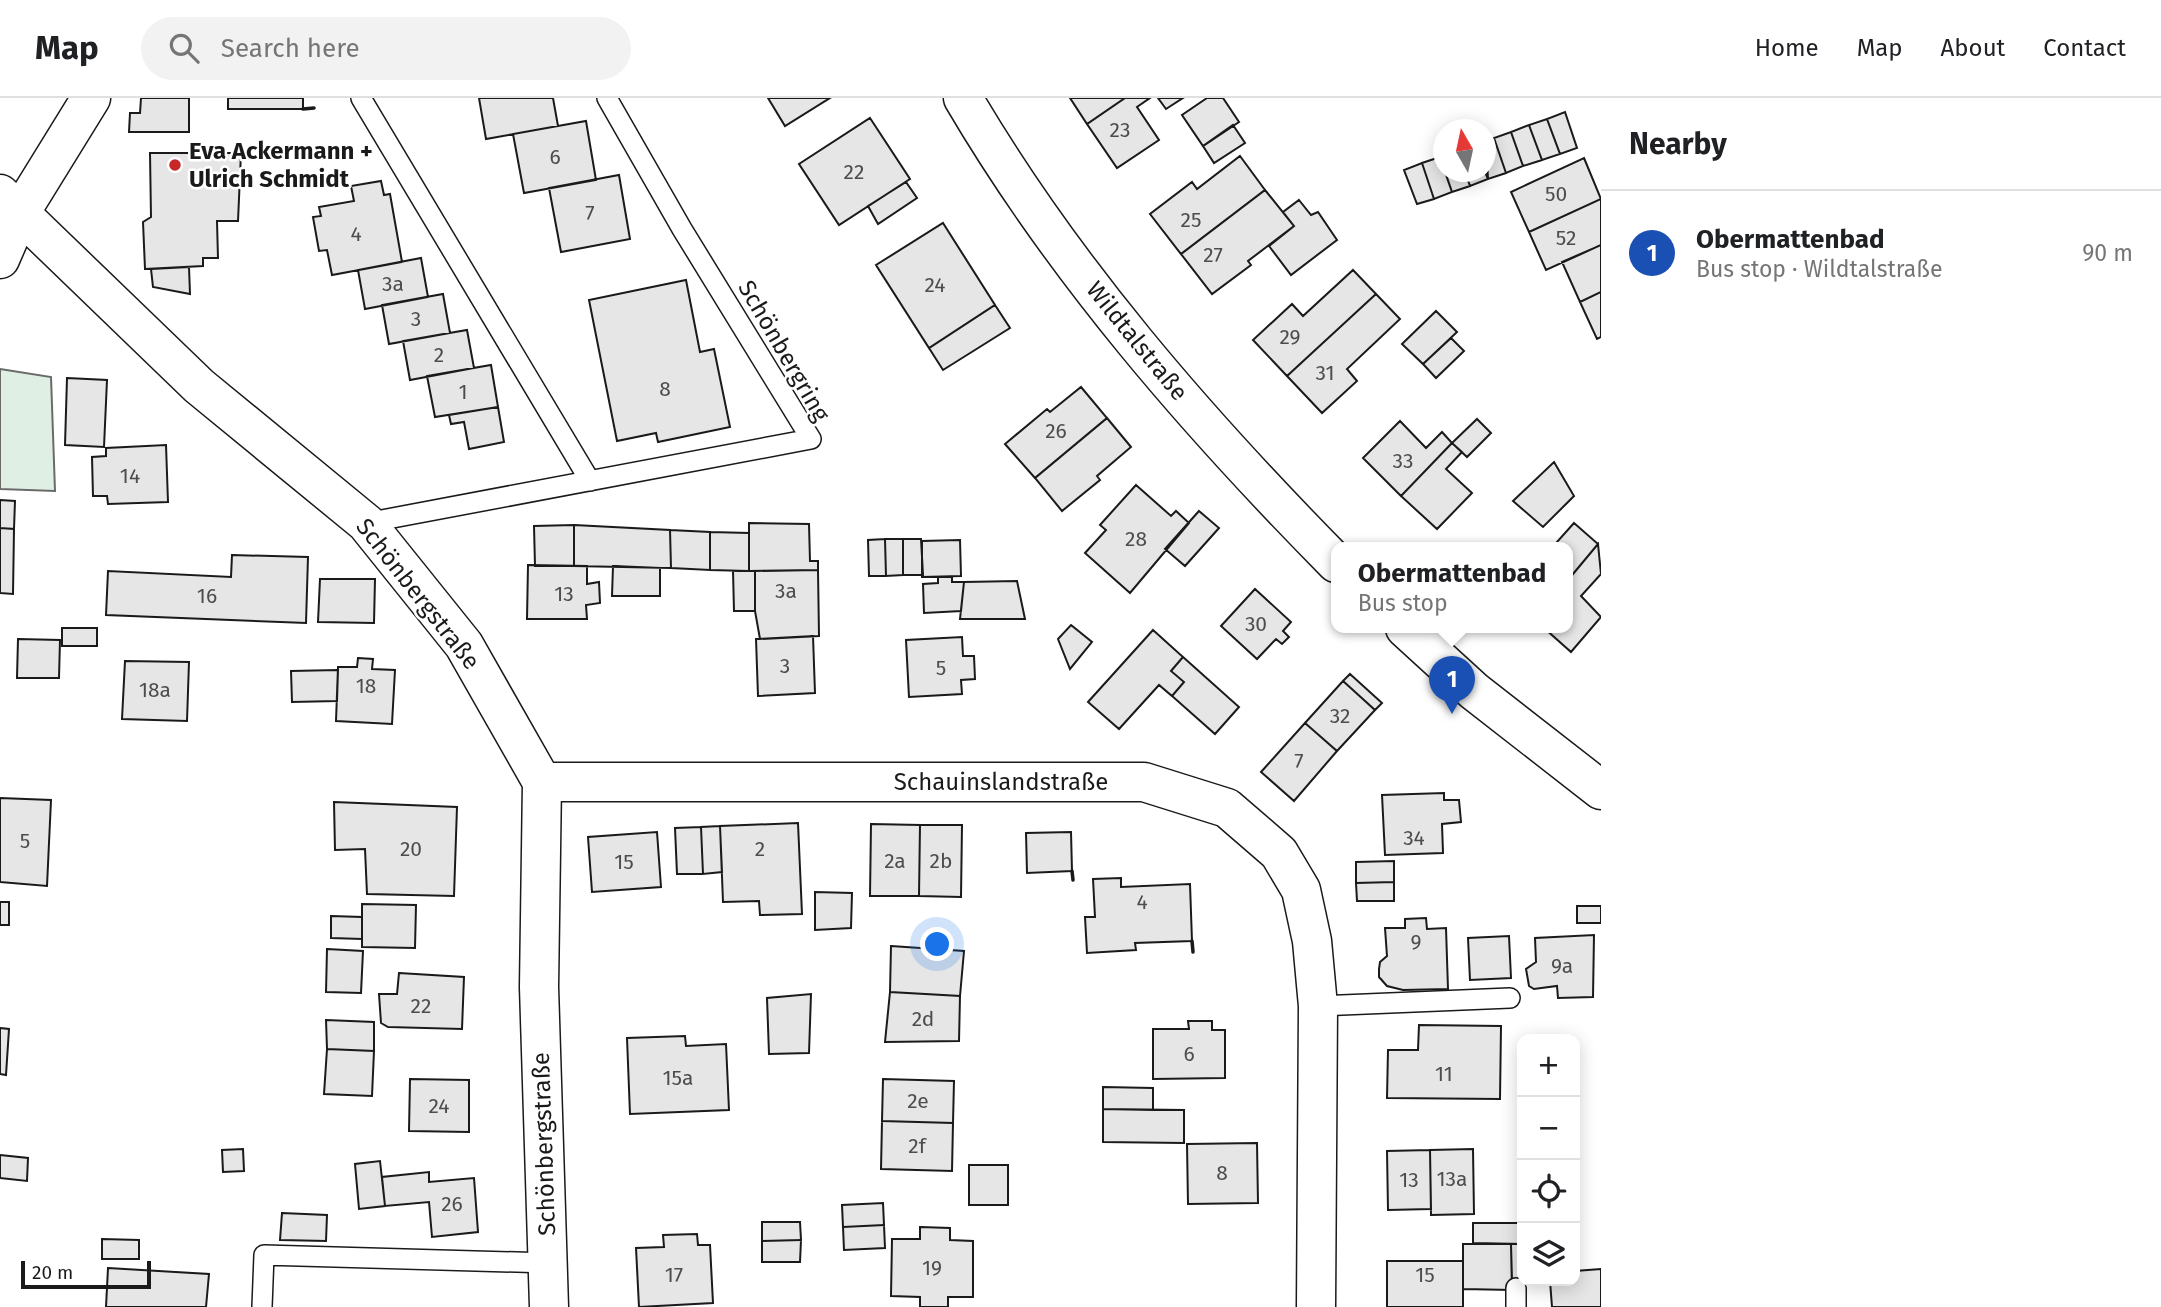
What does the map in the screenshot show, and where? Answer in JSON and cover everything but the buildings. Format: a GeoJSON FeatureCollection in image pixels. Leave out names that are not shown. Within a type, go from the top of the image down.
{"type":"FeatureCollection","features":[{"type":"Feature","properties":{"kind":"street"},"geometry":{"type":"LineString","coordinates":[[0,258],[10,203],[90,98]]}},
{"type":"Feature","properties":{"kind":"street","name":"Wildtalstraße"},"geometry":{"type":"LineString","coordinates":[[963,98],[991,146],[1163,378],[1331,558]]}},
{"type":"Feature","properties":{"kind":"street","name":"Schönbergstraße"},"geometry":{"type":"LineString","coordinates":[[10,203],[199,386],[366,523],[464,646],[542,782],[539,987],[549,1307]]}},
{"type":"Feature","properties":{"kind":"street"},"geometry":{"type":"LineString","coordinates":[[1410,633],[1474,691],[1601,790]]}},
{"type":"Feature","properties":{"kind":"street","name":"Schauinslandstraße"},"geometry":{"type":"LineString","coordinates":[[542,782],[1144,782],[1227,807],[1279,853],[1301,890],[1312,941],[1318,1006],[1316,1307]]}},
{"type":"Feature","properties":{"kind":"lane"},"geometry":{"type":"LineString","coordinates":[[361,98],[590,481]]}},
{"type":"Feature","properties":{"kind":"lane","name":"Schönbergring"},"geometry":{"type":"LineString","coordinates":[[366,523],[811,439],[682,229],[607,98]]}},
{"type":"Feature","properties":{"kind":"lane"},"geometry":{"type":"LineString","coordinates":[[1318,1006],[1510,998]]}},
{"type":"Feature","properties":{"kind":"lane","name":"Schönbergstraße"},"geometry":{"type":"LineString","coordinates":[[262,1307],[264,1255],[549,1263]]}},
{"type":"Feature","properties":{"kind":"green space"},"geometry":{"type":"Polygon","coordinates":[[[0,369],[51,377],[55,491],[0,489],[0,369]]]}},
{"type":"Feature","properties":{"kind":"wall"},"geometry":{"type":"LineString","coordinates":[[303,109],[314,108]]}},
{"type":"Feature","properties":{"kind":"wall"},"geometry":{"type":"LineString","coordinates":[[1072,871],[1073,880]]}},
{"type":"Feature","properties":{"kind":"wall"},"geometry":{"type":"LineString","coordinates":[[1192,941],[1193,952]]}},
{"type":"Feature","properties":{"kind":"place","name":"Eva Ackermann + Ulrich Schmidt"},"geometry":{"type":"Point","coordinates":[175,165]}},
{"type":"Feature","properties":{"kind":"place","name":"Obermattenbad"},"geometry":{"type":"Point","coordinates":[1452,714]}}]}
